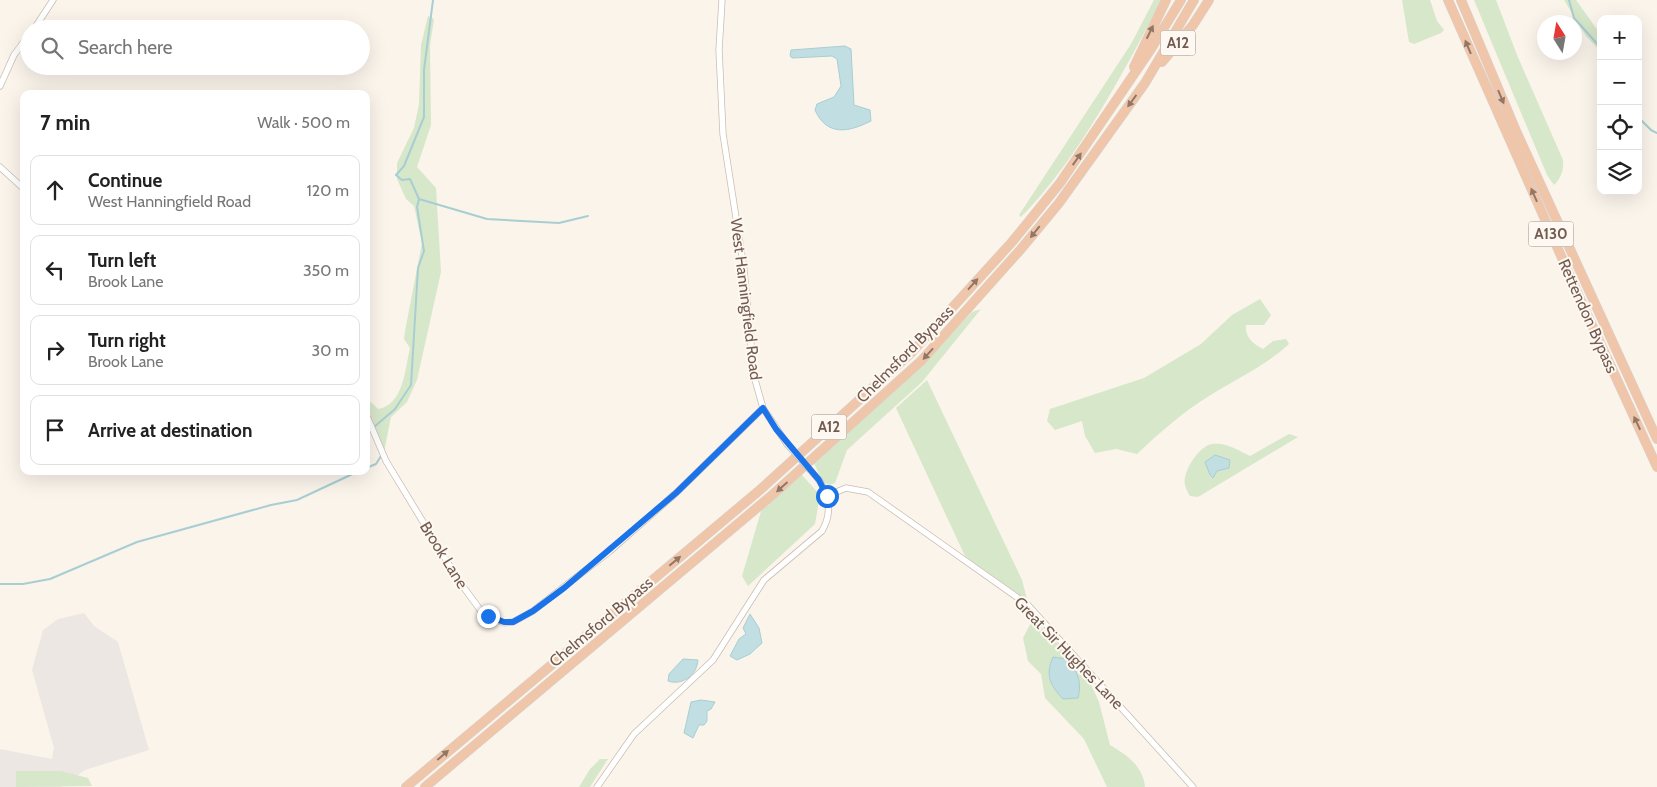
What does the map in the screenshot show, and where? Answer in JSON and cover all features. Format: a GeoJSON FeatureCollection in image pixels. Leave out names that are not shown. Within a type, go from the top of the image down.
{"type":"FeatureCollection","features":[{"type":"Feature","properties":{"kind":"highway","name":"A12"},"geometry":{"type":"LineString","coordinates":[[1122,92],[1166,0]]}},
{"type":"Feature","properties":{"kind":"highway","name":"Chelmsford Bypass"},"geometry":{"type":"LineString","coordinates":[[406,787],[761,489],[912,352],[1018,235],[1060,183],[1122,92],[1181,0]]}},
{"type":"Feature","properties":{"kind":"highway","name":"Chelmsford Bypass"},"geometry":{"type":"LineString","coordinates":[[425,787],[772,496],[921,362],[1022,249],[1059,203],[1144,83],[1194,0]]}},
{"type":"Feature","properties":{"kind":"highway","name":"A12"},"geometry":{"type":"LineString","coordinates":[[1144,83],[1193,25],[1209,0]]}},
{"type":"Feature","properties":{"kind":"highway","name":"Rettendon Bypass"},"geometry":{"type":"LineString","coordinates":[[1448,0],[1585,310],[1657,467]]}},
{"type":"Feature","properties":{"kind":"highway","name":"Rettendon Bypass"},"geometry":{"type":"LineString","coordinates":[[1461,0],[1516,131],[1657,439]]}},
{"type":"Feature","properties":{"kind":"street"},"geometry":{"type":"LineString","coordinates":[[40,20],[53,0]]}},
{"type":"Feature","properties":{"kind":"street","name":"West Hanningfield Road"},"geometry":{"type":"LineString","coordinates":[[596,787],[634,734],[712,660],[764,580],[822,531],[827,522],[829,511],[827,496],[819,480],[787,444],[763,408],[754,376],[744,269],[724,141],[719,50],[722,0]]}},
{"type":"Feature","properties":{"kind":"street"},"geometry":{"type":"LineString","coordinates":[[0,86],[14,55],[20,47]]}},
{"type":"Feature","properties":{"kind":"street"},"geometry":{"type":"LineString","coordinates":[[0,166],[20,185]]}},
{"type":"Feature","properties":{"kind":"street","name":"Brook Lane"},"geometry":{"type":"LineString","coordinates":[[370,423],[386,461],[459,581],[481,611],[504,622],[513,622],[533,611],[610,551],[676,493],[763,408]]}},
{"type":"Feature","properties":{"kind":"street","name":"Great Sir Hughes Lane"},"geometry":{"type":"LineString","coordinates":[[827,496],[846,488],[868,492],[1028,605],[1193,787]]}},
{"type":"Feature","properties":{"kind":"shaded area"},"geometry":{"type":"Polygon","coordinates":[[[84,613],[94,626],[118,642],[149,750],[85,770],[61,787],[0,787],[0,749],[52,759],[54,748],[32,670],[43,630],[58,619],[84,613]]]}},
{"type":"Feature","properties":{"kind":"green space"},"geometry":{"type":"Polygon","coordinates":[[[1154,0],[1162,0],[1099,114],[1062,169],[1021,217],[1019,215],[1131,44],[1154,0]]]}},
{"type":"Feature","properties":{"kind":"green space"},"geometry":{"type":"Polygon","coordinates":[[[1402,0],[1430,0],[1437,21],[1444,30],[1414,44],[1409,42],[1402,0]]]}},
{"type":"Feature","properties":{"kind":"green space"},"geometry":{"type":"Polygon","coordinates":[[[1474,0],[1496,0],[1517,55],[1563,160],[1562,174],[1554,185],[1547,175],[1474,0]]]}},
{"type":"Feature","properties":{"kind":"green space"},"geometry":{"type":"Polygon","coordinates":[[[1564,0],[1576,0],[1597,29],[1597,48],[1582,29],[1582,15],[1573,15],[1564,0]]]}},
{"type":"Feature","properties":{"kind":"green space"},"geometry":{"type":"Polygon","coordinates":[[[428,16],[434,19],[430,45],[431,125],[417,167],[436,188],[441,272],[417,380],[407,402],[391,417],[384,452],[370,421],[370,403],[378,409],[387,406],[398,393],[405,375],[410,348],[404,339],[405,331],[422,243],[414,206],[406,199],[397,179],[397,163],[414,128],[419,104],[421,45],[428,16]]]}},
{"type":"Feature","properties":{"kind":"green space"},"geometry":{"type":"Polygon","coordinates":[[[1260,299],[1271,315],[1264,325],[1246,325],[1248,336],[1263,349],[1273,341],[1286,339],[1289,344],[1260,366],[1190,409],[1137,454],[1116,449],[1095,453],[1085,436],[1082,421],[1055,430],[1047,421],[1050,409],[1144,378],[1201,344],[1232,315],[1260,299]]]}},
{"type":"Feature","properties":{"kind":"green space"},"geometry":{"type":"Polygon","coordinates":[[[981,309],[922,382],[847,450],[835,483],[829,485],[822,481],[814,463],[918,369],[972,312],[981,309]]]}},
{"type":"Feature","properties":{"kind":"green space"},"geometry":{"type":"Polygon","coordinates":[[[927,380],[1022,580],[1027,599],[1011,592],[965,556],[896,408],[927,380]]]}},
{"type":"Feature","properties":{"kind":"green space"},"geometry":{"type":"Polygon","coordinates":[[[1289,434],[1298,437],[1198,497],[1189,495],[1185,485],[1186,473],[1202,449],[1212,444],[1227,445],[1250,456],[1289,434]]]}},
{"type":"Feature","properties":{"kind":"green space"},"geometry":{"type":"Polygon","coordinates":[[[801,474],[820,495],[815,524],[748,586],[742,576],[762,508],[801,474]]]}},
{"type":"Feature","properties":{"kind":"green space"},"geometry":{"type":"Polygon","coordinates":[[[1033,619],[1085,671],[1099,702],[1110,745],[1128,757],[1138,767],[1145,787],[1107,787],[1084,739],[1045,698],[1041,674],[1028,661],[1023,638],[1033,619]]]}},
{"type":"Feature","properties":{"kind":"green space"},"geometry":{"type":"Polygon","coordinates":[[[600,759],[608,759],[590,787],[579,787],[590,769],[600,759]]]}},
{"type":"Feature","properties":{"kind":"green space"},"geometry":{"type":"Polygon","coordinates":[[[16,771],[61,771],[88,778],[92,786],[16,787],[16,771]]]}},
{"type":"Feature","properties":{"kind":"water"},"geometry":{"type":"Polygon","coordinates":[[[845,46],[851,49],[854,105],[870,110],[871,121],[855,128],[839,130],[826,125],[815,110],[817,104],[834,97],[841,86],[837,59],[832,56],[792,58],[790,56],[791,50],[845,46]]]}},
{"type":"Feature","properties":{"kind":"water"},"geometry":{"type":"Polygon","coordinates":[[[1215,455],[1230,460],[1229,468],[1217,471],[1213,478],[1205,462],[1215,455]]]}},
{"type":"Feature","properties":{"kind":"water"},"geometry":{"type":"Polygon","coordinates":[[[750,614],[759,628],[762,643],[750,654],[737,660],[730,656],[739,639],[746,634],[743,628],[750,614]]]}},
{"type":"Feature","properties":{"kind":"water"},"geometry":{"type":"Polygon","coordinates":[[[1053,657],[1065,659],[1073,667],[1079,682],[1078,698],[1063,699],[1055,689],[1049,675],[1053,657]]]}},
{"type":"Feature","properties":{"kind":"water"},"geometry":{"type":"Polygon","coordinates":[[[683,659],[698,660],[692,675],[683,681],[668,681],[669,674],[683,659]]]}},
{"type":"Feature","properties":{"kind":"water"},"geometry":{"type":"Polygon","coordinates":[[[701,700],[715,702],[711,709],[707,711],[707,721],[704,725],[699,725],[693,738],[684,733],[691,702],[701,700]]]}},
{"type":"Feature","properties":{"kind":"waterway"},"geometry":{"type":"LineString","coordinates":[[374,427],[395,409],[411,385],[418,268],[424,251],[417,207],[419,199],[410,179],[402,180],[396,175],[404,166],[424,117],[424,70],[433,0]]}},
{"type":"Feature","properties":{"kind":"waterway"},"geometry":{"type":"LineString","coordinates":[[1569,0],[1574,18],[1597,44]]}},
{"type":"Feature","properties":{"kind":"waterway"},"geometry":{"type":"LineString","coordinates":[[1642,121],[1657,133]]}},
{"type":"Feature","properties":{"kind":"waterway"},"geometry":{"type":"LineString","coordinates":[[419,199],[487,219],[559,223],[588,216]]}},
{"type":"Feature","properties":{"kind":"waterway"},"geometry":{"type":"LineString","coordinates":[[370,466],[376,464],[381,456]]}},
{"type":"Feature","properties":{"kind":"waterway"},"geometry":{"type":"LineString","coordinates":[[0,584],[23,584],[50,579],[137,542],[271,505],[297,500],[350,475]]}},
{"type":"Feature","properties":{"kind":"route"},"geometry":{"type":"LineString","coordinates":[[488,616],[504,622],[513,622],[533,611],[564,588],[610,551],[676,493],[763,408],[787,444],[819,480],[827,496]]}}]}
